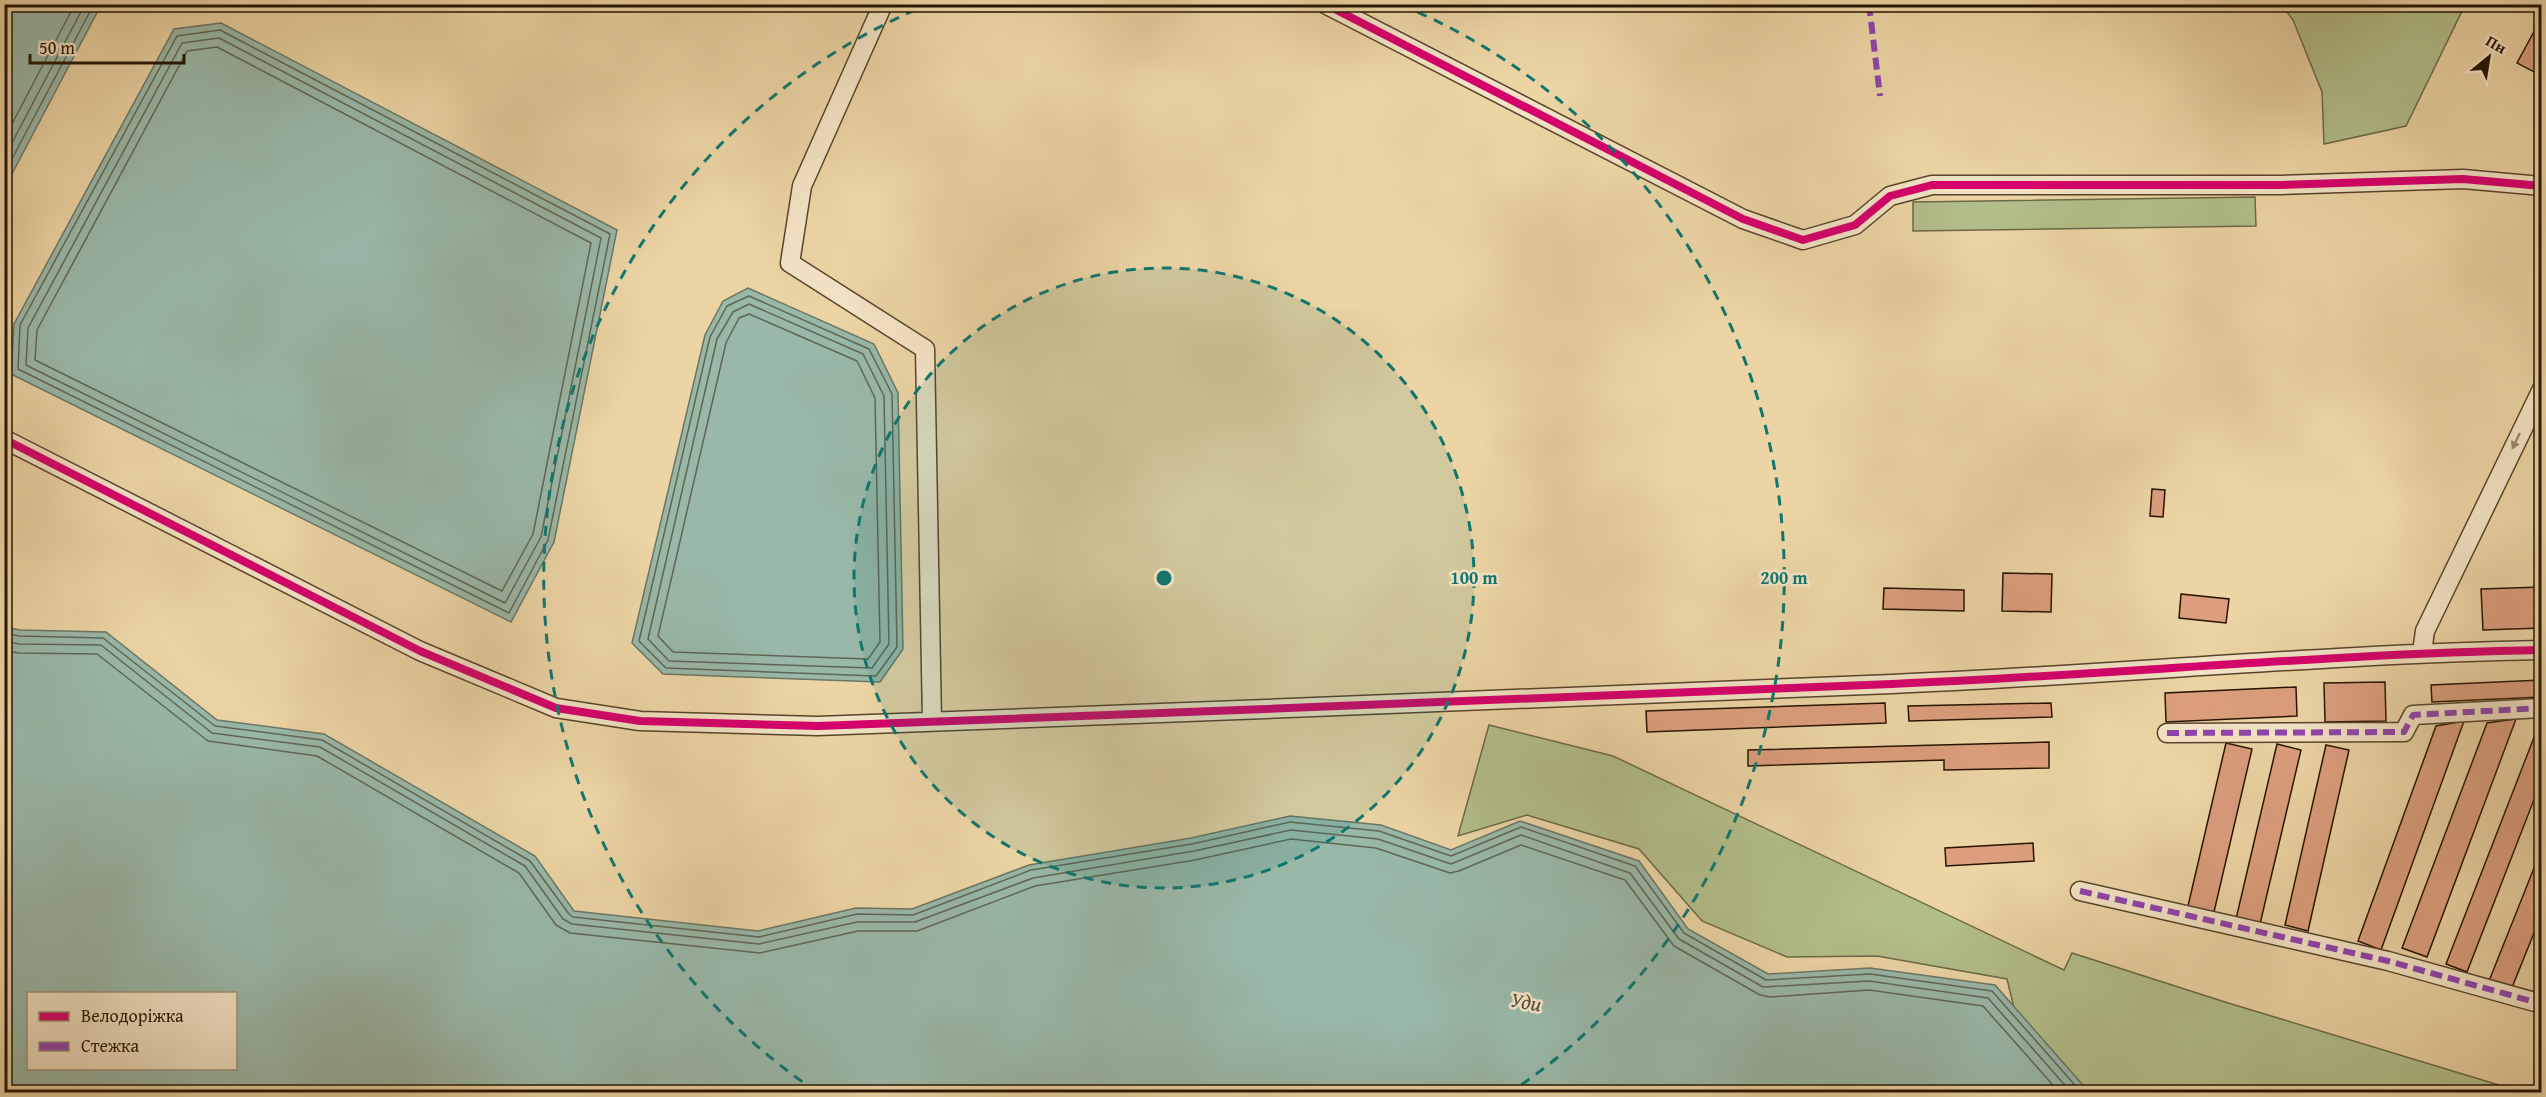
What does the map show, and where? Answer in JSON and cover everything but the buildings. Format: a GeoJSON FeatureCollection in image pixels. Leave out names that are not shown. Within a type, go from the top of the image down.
{"type":"FeatureCollection","features":[{"type":"Feature","properties":{"kind":"street"},"geometry":{"type":"LineString","coordinates":[[883,4],[802,186],[790,263],[925,349],[932,721]]}},
{"type":"Feature","properties":{"kind":"street"},"geometry":{"type":"LineString","coordinates":[[1325,4],[1743,219],[1803,240],[1855,225],[1890,196],[1932,185],[2281,185],[2463,179],[2541,186]]}},
{"type":"Feature","properties":{"kind":"street"},"geometry":{"type":"LineString","coordinates":[[2422,652],[2425,631],[2541,388]]}},
{"type":"Feature","properties":{"kind":"street"},"geometry":{"type":"LineString","coordinates":[[4,439],[420,651],[556,708],[640,721],[818,726],[1899,684],[2086,675],[2422,652],[2541,650]]}},
{"type":"Feature","properties":{"kind":"street"},"geometry":{"type":"LineString","coordinates":[[2167,733],[2404,732],[2413,715],[2541,708]]}},
{"type":"Feature","properties":{"kind":"street"},"geometry":{"type":"LineString","coordinates":[[2080,891],[2388,961],[2541,1004]]}},
{"type":"Feature","properties":{"kind":"green space"},"geometry":{"type":"Polygon","coordinates":[[[2282,5],[2465,5],[2406,126],[2324,144],[2322,92],[2293,20],[2282,5]]]}},
{"type":"Feature","properties":{"kind":"green space"},"geometry":{"type":"Polygon","coordinates":[[[2255,197],[2256,226],[1913,231],[1913,202],[2255,197]]]}},
{"type":"Feature","properties":{"kind":"green space"},"geometry":{"type":"Polygon","coordinates":[[[1489,725],[1613,756],[2064,970],[2072,953],[2522,1092],[2092,1092],[2030,1074],[2007,979],[1877,956],[1787,957],[1702,921],[1639,849],[1527,815],[1458,836],[1489,725]]]}},
{"type":"Feature","properties":{"kind":"water"},"geometry":{"type":"Polygon","coordinates":[[[4,5],[101,5],[5,187],[4,5]]]}},
{"type":"Feature","properties":{"kind":"water"},"geometry":{"type":"Polygon","coordinates":[[[625,5],[695,5],[660,10],[633,8],[625,5]]]}},
{"type":"Feature","properties":{"kind":"water"},"geometry":{"type":"Polygon","coordinates":[[[221,23],[617,230],[554,542],[511,622],[11,374],[14,324],[174,29],[221,23]]]}},
{"type":"Feature","properties":{"kind":"water"},"geometry":{"type":"Polygon","coordinates":[[[748,288],[874,344],[898,393],[903,649],[880,682],[663,674],[632,643],[705,335],[723,301],[748,288]]]}},
{"type":"Feature","properties":{"kind":"water","name":"Уди"},"geometry":{"type":"Polygon","coordinates":[[[5,627],[20,630],[106,632],[217,720],[324,734],[535,856],[574,911],[758,931],[856,908],[912,909],[1029,865],[1191,838],[1290,816],[1381,825],[1451,850],[1520,821],[1639,861],[1688,929],[1768,974],[1870,968],[1995,985],[2089,1092],[5,1092],[5,627]]]}},
{"type":"Feature","properties":{"kind":"marked path"},"geometry":{"type":"LineString","coordinates":[[1869,4],[1880,96]]}},
{"type":"Feature","properties":{"kind":"marked path"},"geometry":{"type":"LineString","coordinates":[[2167,733],[2404,732],[2413,715],[2542,708]]}},
{"type":"Feature","properties":{"kind":"marked path"},"geometry":{"type":"LineString","coordinates":[[2080,891],[2388,961],[2542,1004]]}},
{"type":"Feature","properties":{"kind":"cycle path"},"geometry":{"type":"LineString","coordinates":[[1325,4],[1743,219],[1803,240],[1855,225],[1890,196],[1932,185],[2281,185],[2463,179],[2542,186]]}},
{"type":"Feature","properties":{"kind":"cycle path"},"geometry":{"type":"LineString","coordinates":[[4,439],[420,651],[556,708],[640,721],[818,726],[1489,701],[1973,680],[2298,660],[2542,650]]}}]}
